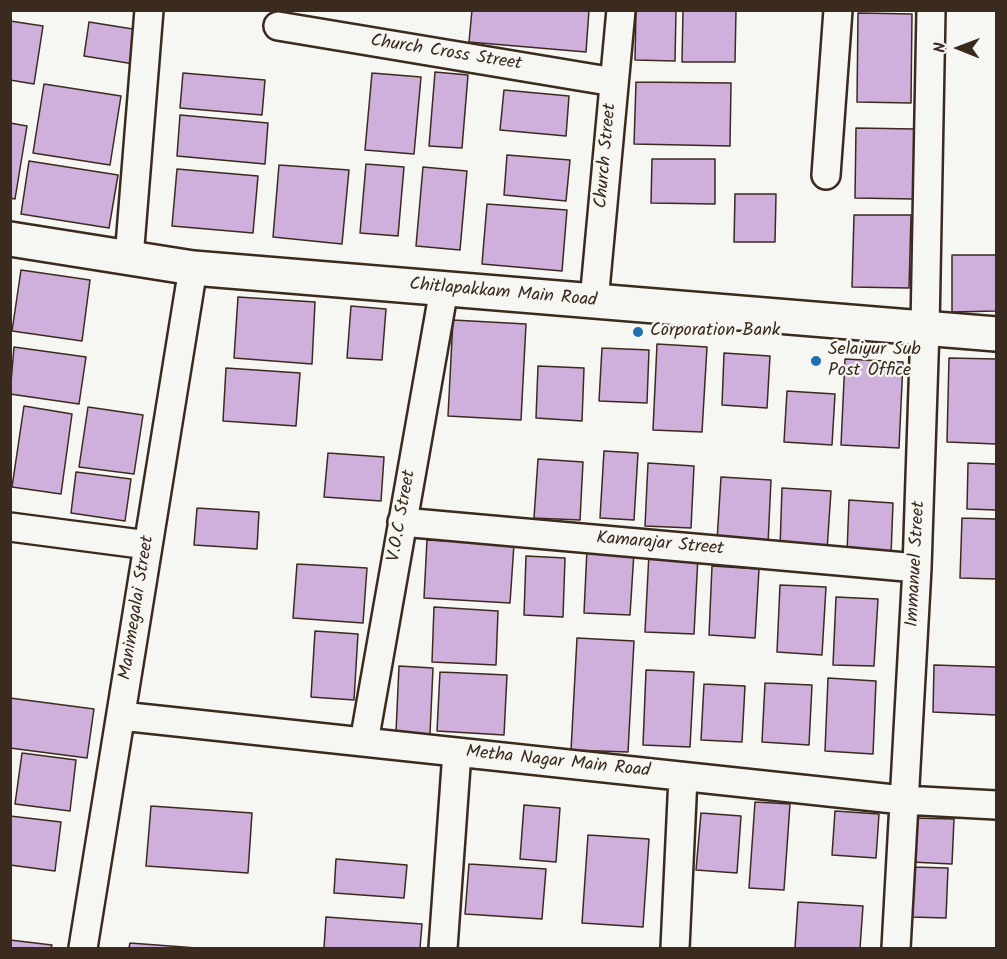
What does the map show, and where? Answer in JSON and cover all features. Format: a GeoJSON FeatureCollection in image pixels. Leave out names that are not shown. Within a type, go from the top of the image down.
{"type":"FeatureCollection","features":[{"type":"Feature","properties":{"kind":"street"},"geometry":{"type":"LineString","coordinates":[[129,258],[149,10]]}},
{"type":"Feature","properties":{"kind":"street","name":"Church Street"},"geometry":{"type":"LineString","coordinates":[[594,301],[621,10]]}},
{"type":"Feature","properties":{"kind":"street"},"geometry":{"type":"LineString","coordinates":[[826,175],[838,10]]}},
{"type":"Feature","properties":{"kind":"street","name":"Immanuel Street"},"geometry":{"type":"LineString","coordinates":[[896,948],[917,568],[926,328],[931,10]]}},
{"type":"Feature","properties":{"kind":"street","name":"Church Cross Street"},"geometry":{"type":"LineString","coordinates":[[278,26],[614,82]]}},
{"type":"Feature","properties":{"kind":"street","name":"Chitlapakkam Main Road"},"geometry":{"type":"LineString","coordinates":[[10,239],[193,268],[996,334]]}},
{"type":"Feature","properties":{"kind":"street","name":"Manimegalai Street"},"geometry":{"type":"LineString","coordinates":[[83,948],[193,268]]}},
{"type":"Feature","properties":{"kind":"street","name":"V.O.C Street"},"geometry":{"type":"LineString","coordinates":[[364,742],[444,289]]}},
{"type":"Feature","properties":{"kind":"street","name":"Kamarajar Street"},"geometry":{"type":"LineString","coordinates":[[402,522],[917,568]]}},
{"type":"Feature","properties":{"kind":"street"},"geometry":{"type":"LineString","coordinates":[[10,527],[148,545]]}},
{"type":"Feature","properties":{"kind":"street","name":"Metha Nagar Main Road"},"geometry":{"type":"LineString","coordinates":[[121,716],[903,800],[996,805]]}},
{"type":"Feature","properties":{"kind":"street"},"geometry":{"type":"LineString","coordinates":[[443,948],[457,752]]}},
{"type":"Feature","properties":{"kind":"street"},"geometry":{"type":"LineString","coordinates":[[675,948],[683,777]]}},
{"type":"Feature","properties":{"kind":"building"},"geometry":{"type":"Polygon","coordinates":[[[472,10],[589,10],[586,52],[469,42],[472,10]]]}},
{"type":"Feature","properties":{"kind":"building"},"geometry":{"type":"Polygon","coordinates":[[[636,10],[676,10],[675,61],[635,60],[636,10]]]}},
{"type":"Feature","properties":{"kind":"building"},"geometry":{"type":"Polygon","coordinates":[[[683,10],[736,10],[735,62],[682,62],[683,10]]]}},
{"type":"Feature","properties":{"kind":"building"},"geometry":{"type":"Polygon","coordinates":[[[858,13],[912,14],[911,103],[857,102],[858,13]]]}},
{"type":"Feature","properties":{"kind":"building"},"geometry":{"type":"Polygon","coordinates":[[[10,21],[43,26],[34,84],[10,80],[10,21]]]}},
{"type":"Feature","properties":{"kind":"building"},"geometry":{"type":"Polygon","coordinates":[[[89,22],[139,30],[134,64],[84,56],[89,22]]]}},
{"type":"Feature","properties":{"kind":"building"},"geometry":{"type":"Polygon","coordinates":[[[435,72],[468,75],[462,148],[429,146],[435,72]]]}},
{"type":"Feature","properties":{"kind":"building"},"geometry":{"type":"Polygon","coordinates":[[[183,73],[265,80],[262,115],[180,108],[183,73]]]}},
{"type":"Feature","properties":{"kind":"building"},"geometry":{"type":"Polygon","coordinates":[[[372,73],[421,77],[414,154],[365,150],[372,73]]]}},
{"type":"Feature","properties":{"kind":"building"},"geometry":{"type":"Polygon","coordinates":[[[636,82],[731,83],[730,146],[634,144],[636,82]]]}},
{"type":"Feature","properties":{"kind":"building"},"geometry":{"type":"Polygon","coordinates":[[[44,84],[121,96],[110,165],[33,153],[44,84]]]}},
{"type":"Feature","properties":{"kind":"building"},"geometry":{"type":"Polygon","coordinates":[[[504,90],[569,96],[566,136],[500,130],[504,90]]]}},
{"type":"Feature","properties":{"kind":"building"},"geometry":{"type":"Polygon","coordinates":[[[180,115],[268,123],[265,164],[177,156],[180,115]]]}},
{"type":"Feature","properties":{"kind":"building"},"geometry":{"type":"Polygon","coordinates":[[[10,123],[27,126],[15,199],[10,198],[10,123]]]}},
{"type":"Feature","properties":{"kind":"building"},"geometry":{"type":"Polygon","coordinates":[[[856,128],[915,129],[914,199],[855,198],[856,128]]]}},
{"type":"Feature","properties":{"kind":"building"},"geometry":{"type":"Polygon","coordinates":[[[507,155],[570,160],[566,201],[504,195],[507,155]]]}},
{"type":"Feature","properties":{"kind":"building"},"geometry":{"type":"Polygon","coordinates":[[[652,159],[715,159],[715,204],[651,203],[652,159]]]}},
{"type":"Feature","properties":{"kind":"building"},"geometry":{"type":"Polygon","coordinates":[[[29,161],[118,175],[109,228],[21,214],[29,161]]]}},
{"type":"Feature","properties":{"kind":"building"},"geometry":{"type":"Polygon","coordinates":[[[366,164],[404,167],[398,236],[360,233],[366,164]]]}},
{"type":"Feature","properties":{"kind":"building"},"geometry":{"type":"Polygon","coordinates":[[[279,165],[349,170],[342,244],[273,237],[279,165]]]}},
{"type":"Feature","properties":{"kind":"building"},"geometry":{"type":"Polygon","coordinates":[[[423,167],[467,171],[460,250],[416,246],[423,167]]]}},
{"type":"Feature","properties":{"kind":"building"},"geometry":{"type":"Polygon","coordinates":[[[177,169],[258,176],[253,233],[172,226],[177,169]]]}},
{"type":"Feature","properties":{"kind":"building"},"geometry":{"type":"Polygon","coordinates":[[[735,194],[776,194],[775,242],[734,242],[735,194]]]}},
{"type":"Feature","properties":{"kind":"building"},"geometry":{"type":"Polygon","coordinates":[[[487,204],[567,210],[562,271],[482,264],[487,204]]]}},
{"type":"Feature","properties":{"kind":"building"},"geometry":{"type":"Polygon","coordinates":[[[854,215],[911,215],[909,288],[852,287],[854,215]]]}},
{"type":"Feature","properties":{"kind":"building"},"geometry":{"type":"Polygon","coordinates":[[[952,255],[996,255],[996,311],[952,312],[952,255]]]}},
{"type":"Feature","properties":{"kind":"building"},"geometry":{"type":"Polygon","coordinates":[[[21,270],[90,280],[82,341],[12,331],[21,270]]]}},
{"type":"Feature","properties":{"kind":"building"},"geometry":{"type":"Polygon","coordinates":[[[238,297],[315,302],[312,364],[234,358],[238,297]]]}},
{"type":"Feature","properties":{"kind":"building"},"geometry":{"type":"Polygon","coordinates":[[[351,306],[386,309],[382,360],[347,358],[351,306]]]}},
{"type":"Feature","properties":{"kind":"building"},"geometry":{"type":"Polygon","coordinates":[[[453,320],[526,324],[521,420],[448,416],[453,320]]]}},
{"type":"Feature","properties":{"kind":"building"},"geometry":{"type":"Polygon","coordinates":[[[657,344],[707,347],[702,432],[653,430],[657,344]]]}},
{"type":"Feature","properties":{"kind":"building"},"geometry":{"type":"Polygon","coordinates":[[[14,347],[86,357],[79,404],[10,394],[14,347]]]}},
{"type":"Feature","properties":{"kind":"building"},"geometry":{"type":"Polygon","coordinates":[[[602,348],[649,350],[647,403],[599,401],[602,348]]]}},
{"type":"Feature","properties":{"kind":"building"},"geometry":{"type":"Polygon","coordinates":[[[724,353],[770,356],[767,408],[722,405],[724,353]]]}},
{"type":"Feature","properties":{"kind":"building"},"geometry":{"type":"Polygon","coordinates":[[[949,358],[996,359],[996,444],[947,442],[949,358]]]}},
{"type":"Feature","properties":{"kind":"building"},"geometry":{"type":"Polygon","coordinates":[[[845,359],[903,362],[899,448],[841,445],[845,359]]]}},
{"type":"Feature","properties":{"kind":"building"},"geometry":{"type":"Polygon","coordinates":[[[538,366],[584,368],[582,421],[536,418],[538,366]]]}},
{"type":"Feature","properties":{"kind":"building"},"geometry":{"type":"Polygon","coordinates":[[[226,368],[300,373],[296,426],[223,421],[226,368]]]}},
{"type":"Feature","properties":{"kind":"building"},"geometry":{"type":"Polygon","coordinates":[[[787,391],[835,394],[832,445],[784,442],[787,391]]]}},
{"type":"Feature","properties":{"kind":"building"},"geometry":{"type":"Polygon","coordinates":[[[24,406],[72,414],[61,494],[12,487],[24,406]]]}},
{"type":"Feature","properties":{"kind":"building"},"geometry":{"type":"Polygon","coordinates":[[[88,407],[143,415],[134,474],[79,467],[88,407]]]}},
{"type":"Feature","properties":{"kind":"building"},"geometry":{"type":"Polygon","coordinates":[[[604,451],[638,453],[634,520],[600,518],[604,451]]]}},
{"type":"Feature","properties":{"kind":"building"},"geometry":{"type":"Polygon","coordinates":[[[328,453],[384,457],[381,501],[324,497],[328,453]]]}},
{"type":"Feature","properties":{"kind":"building"},"geometry":{"type":"Polygon","coordinates":[[[538,459],[583,462],[580,520],[534,518],[538,459]]]}},
{"type":"Feature","properties":{"kind":"building"},"geometry":{"type":"Polygon","coordinates":[[[648,463],[694,466],[691,528],[645,526],[648,463]]]}},
{"type":"Feature","properties":{"kind":"building"},"geometry":{"type":"Polygon","coordinates":[[[968,463],[996,464],[996,510],[967,509],[968,463]]]}},
{"type":"Feature","properties":{"kind":"building"},"geometry":{"type":"Polygon","coordinates":[[[76,472],[131,479],[125,521],[71,513],[76,472]]]}},
{"type":"Feature","properties":{"kind":"building"},"geometry":{"type":"Polygon","coordinates":[[[721,477],[771,480],[768,544],[717,541],[721,477]]]}},
{"type":"Feature","properties":{"kind":"building"},"geometry":{"type":"Polygon","coordinates":[[[782,488],[831,491],[827,550],[780,548],[782,488]]]}},
{"type":"Feature","properties":{"kind":"building"},"geometry":{"type":"Polygon","coordinates":[[[849,500],[893,503],[891,555],[847,553],[849,500]]]}},
{"type":"Feature","properties":{"kind":"building"},"geometry":{"type":"Polygon","coordinates":[[[197,508],[259,512],[257,549],[194,545],[197,508]]]}},
{"type":"Feature","properties":{"kind":"building"},"geometry":{"type":"Polygon","coordinates":[[[962,518],[996,519],[996,579],[960,578],[962,518]]]}},
{"type":"Feature","properties":{"kind":"building"},"geometry":{"type":"Polygon","coordinates":[[[427,540],[514,544],[510,603],[424,598],[427,540]]]}},
{"type":"Feature","properties":{"kind":"building"},"geometry":{"type":"Polygon","coordinates":[[[587,549],[634,552],[630,615],[584,613],[587,549]]]}},
{"type":"Feature","properties":{"kind":"building"},"geometry":{"type":"Polygon","coordinates":[[[649,553],[698,556],[694,634],[645,632],[649,553]]]}},
{"type":"Feature","properties":{"kind":"building"},"geometry":{"type":"Polygon","coordinates":[[[526,556],[565,558],[563,617],[524,615],[526,556]]]}},
{"type":"Feature","properties":{"kind":"building"},"geometry":{"type":"Polygon","coordinates":[[[297,564],[367,568],[363,623],[293,618],[297,564]]]}},
{"type":"Feature","properties":{"kind":"building"},"geometry":{"type":"Polygon","coordinates":[[[712,566],[759,569],[755,638],[709,635],[712,566]]]}},
{"type":"Feature","properties":{"kind":"building"},"geometry":{"type":"Polygon","coordinates":[[[780,585],[826,587],[822,655],[777,652],[780,585]]]}},
{"type":"Feature","properties":{"kind":"building"},"geometry":{"type":"Polygon","coordinates":[[[836,597],[878,599],[874,666],[833,665],[836,597]]]}},
{"type":"Feature","properties":{"kind":"building"},"geometry":{"type":"Polygon","coordinates":[[[434,607],[498,611],[496,665],[432,662],[434,607]]]}},
{"type":"Feature","properties":{"kind":"building"},"geometry":{"type":"Polygon","coordinates":[[[315,631],[358,634],[354,700],[311,697],[315,631]]]}},
{"type":"Feature","properties":{"kind":"building"},"geometry":{"type":"Polygon","coordinates":[[[577,638],[634,641],[628,752],[571,750],[577,638]]]}},
{"type":"Feature","properties":{"kind":"building"},"geometry":{"type":"Polygon","coordinates":[[[934,665],[996,667],[996,715],[933,712],[934,665]]]}},
{"type":"Feature","properties":{"kind":"building"},"geometry":{"type":"Polygon","coordinates":[[[399,666],[433,668],[430,734],[396,732],[399,666]]]}},
{"type":"Feature","properties":{"kind":"building"},"geometry":{"type":"Polygon","coordinates":[[[646,670],[694,672],[690,747],[643,745],[646,670]]]}},
{"type":"Feature","properties":{"kind":"building"},"geometry":{"type":"Polygon","coordinates":[[[440,672],[507,675],[504,735],[437,731],[440,672]]]}},
{"type":"Feature","properties":{"kind":"building"},"geometry":{"type":"Polygon","coordinates":[[[828,678],[876,681],[873,754],[825,751],[828,678]]]}},
{"type":"Feature","properties":{"kind":"building"},"geometry":{"type":"Polygon","coordinates":[[[765,683],[812,685],[809,745],[762,742],[765,683]]]}},
{"type":"Feature","properties":{"kind":"building"},"geometry":{"type":"Polygon","coordinates":[[[704,684],[745,686],[742,742],[701,740],[704,684]]]}},
{"type":"Feature","properties":{"kind":"building"},"geometry":{"type":"Polygon","coordinates":[[[10,698],[94,709],[87,758],[10,748],[10,698]]]}},
{"type":"Feature","properties":{"kind":"building"},"geometry":{"type":"Polygon","coordinates":[[[22,753],[76,760],[70,811],[15,804],[22,753]]]}},
{"type":"Feature","properties":{"kind":"building"},"geometry":{"type":"Polygon","coordinates":[[[755,802],[790,804],[784,890],[749,888],[755,802]]]}},
{"type":"Feature","properties":{"kind":"building"},"geometry":{"type":"Polygon","coordinates":[[[524,805],[560,808],[556,862],[520,859],[524,805]]]}},
{"type":"Feature","properties":{"kind":"building"},"geometry":{"type":"Polygon","coordinates":[[[151,806],[252,813],[248,873],[146,866],[151,806]]]}},
{"type":"Feature","properties":{"kind":"building"},"geometry":{"type":"Polygon","coordinates":[[[835,811],[879,814],[876,858],[832,855],[835,811]]]}},
{"type":"Feature","properties":{"kind":"building"},"geometry":{"type":"Polygon","coordinates":[[[701,813],[741,816],[737,873],[696,870],[701,813]]]}},
{"type":"Feature","properties":{"kind":"building"},"geometry":{"type":"Polygon","coordinates":[[[10,816],[61,822],[55,871],[10,865],[10,816]]]}},
{"type":"Feature","properties":{"kind":"building"},"geometry":{"type":"Polygon","coordinates":[[[912,818],[954,819],[952,864],[911,862],[912,818]]]}},
{"type":"Feature","properties":{"kind":"building"},"geometry":{"type":"Polygon","coordinates":[[[588,835],[649,839],[643,927],[582,923],[588,835]]]}},
{"type":"Feature","properties":{"kind":"building"},"geometry":{"type":"Polygon","coordinates":[[[336,859],[407,865],[404,898],[334,893],[336,859]]]}},
{"type":"Feature","properties":{"kind":"building"},"geometry":{"type":"Polygon","coordinates":[[[469,864],[546,869],[542,919],[465,914],[469,864]]]}},
{"type":"Feature","properties":{"kind":"building"},"geometry":{"type":"Polygon","coordinates":[[[912,867],[948,868],[946,918],[910,917],[912,867]]]}},
{"type":"Feature","properties":{"kind":"building"},"geometry":{"type":"Polygon","coordinates":[[[798,902],[863,906],[860,948],[795,948],[798,902]]]}},
{"type":"Feature","properties":{"kind":"building"},"geometry":{"type":"Polygon","coordinates":[[[326,917],[422,924],[420,948],[324,948],[326,917]]]}},
{"type":"Feature","properties":{"kind":"building"},"geometry":{"type":"Polygon","coordinates":[[[10,940],[52,945],[51,948],[10,948],[10,940]]]}},
{"type":"Feature","properties":{"kind":"building"},"geometry":{"type":"Polygon","coordinates":[[[130,943],[197,948],[129,948],[130,943]]]}},
{"type":"Feature","properties":{"kind":"place","name":"Corporation Bank"},"geometry":{"type":"Point","coordinates":[638,332]}},
{"type":"Feature","properties":{"kind":"place","name":"Selaiyur Sub Post Office"},"geometry":{"type":"Point","coordinates":[816,361]}}]}
